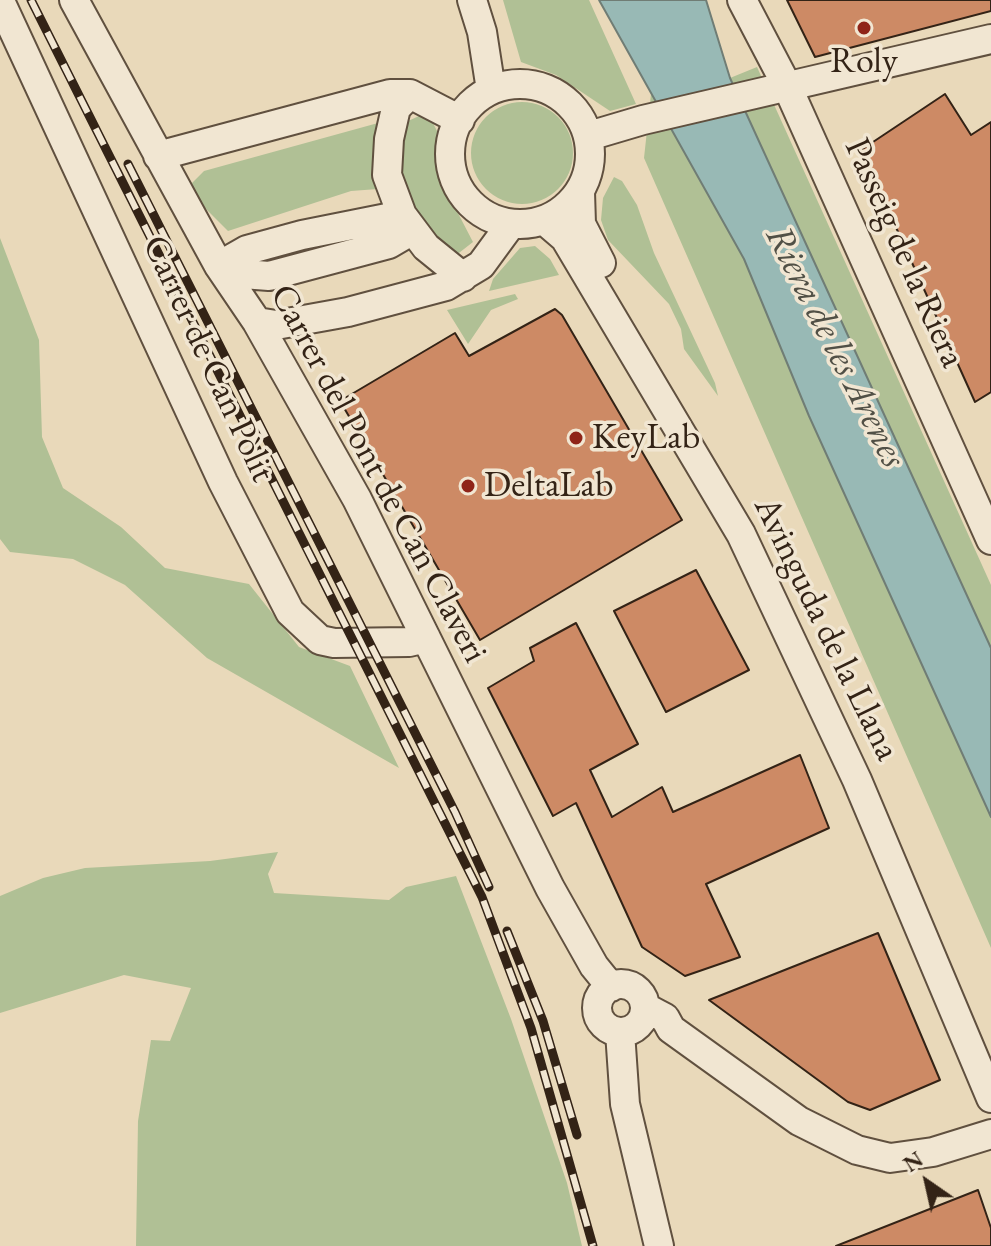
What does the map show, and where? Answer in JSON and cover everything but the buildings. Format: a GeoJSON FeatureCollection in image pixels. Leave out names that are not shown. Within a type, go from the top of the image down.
{"type":"FeatureCollection","features":[{"type":"Feature","properties":{"kind":"street","name":"Carrer del Pont de Can Claveri"},"geometry":{"type":"LineString","coordinates":[[74,0],[219,266],[257,322],[357,499],[550,888],[594,966],[611,987]]}},
{"type":"Feature","properties":{"kind":"street"},"geometry":{"type":"LineString","coordinates":[[472,0],[503,86]]}},
{"type":"Feature","properties":{"kind":"street","name":"Passeig de la Riera"},"geometry":{"type":"LineString","coordinates":[[742,0],[776,89],[989,529]]}},
{"type":"Feature","properties":{"kind":"street","name":"Carrer de Can Pòlit"},"geometry":{"type":"LineString","coordinates":[[0,1],[223,482],[290,612],[320,640],[334,643],[409,642],[426,638]]}},
{"type":"Feature","properties":{"kind":"street"},"geometry":{"type":"LineString","coordinates":[[589,136],[643,120],[991,39]]}},
{"type":"Feature","properties":{"kind":"street"},"geometry":{"type":"LineString","coordinates":[[539,85],[561,96],[579,114],[589,136],[590,170],[580,192],[566,208],[544,220],[511,224],[479,211],[466,199],[454,178],[451,139],[460,120],[467,107],[503,86],[539,85]]}},
{"type":"Feature","properties":{"kind":"street"},"geometry":{"type":"LineString","coordinates":[[158,156],[390,94],[410,94],[460,120]]}},
{"type":"Feature","properties":{"kind":"street"},"geometry":{"type":"LineString","coordinates":[[410,94],[396,108],[389,139],[387,175],[408,222],[426,247],[463,277]]}},
{"type":"Feature","properties":{"kind":"street","name":"Avinguda de la Llana"},"geometry":{"type":"LineString","coordinates":[[580,192],[585,233],[693,419],[710,440],[767,545],[828,669],[991,1051]]}},
{"type":"Feature","properties":{"kind":"street","name":"Avinguda de la Llana"},"geometry":{"type":"LineString","coordinates":[[544,220],[565,238],[741,534],[857,780],[991,1098]]}},
{"type":"Feature","properties":{"kind":"street"},"geometry":{"type":"LineString","coordinates":[[219,266],[269,276],[389,244],[408,222]]}},
{"type":"Feature","properties":{"kind":"street"},"geometry":{"type":"LineString","coordinates":[[257,322],[276,325],[348,312],[446,286],[481,265],[511,224]]}},
{"type":"Feature","properties":{"kind":"street"},"geometry":{"type":"LineString","coordinates":[[659,1246],[625,1104],[634,1022],[642,995],[632,986],[611,987],[601,996],[598,1015],[603,1024],[634,1022],[660,1032],[671,1029],[799,1121],[857,1150],[890,1158],[933,1152],[991,1134]]}},
{"type":"Feature","properties":{"kind":"green space"},"geometry":{"type":"Polygon","coordinates":[[[503,0],[589,0],[636,104],[610,111],[556,75],[521,62],[503,0]]]}},
{"type":"Feature","properties":{"kind":"green space"},"geometry":{"type":"Polygon","coordinates":[[[757,67],[991,585],[991,648],[730,78],[757,67]]]}},
{"type":"Feature","properties":{"kind":"green space"},"geometry":{"type":"Polygon","coordinates":[[[651,94],[694,164],[744,259],[809,416],[975,776],[991,817],[991,948],[644,158],[651,94]]]}},
{"type":"Feature","properties":{"kind":"green space"},"geometry":{"type":"Polygon","coordinates":[[[522,102],[551,110],[565,124],[573,153],[565,182],[551,196],[522,204],[493,196],[479,182],[471,153],[479,124],[493,110],[522,102]]]}},
{"type":"Feature","properties":{"kind":"green space"},"geometry":{"type":"Polygon","coordinates":[[[419,116],[433,123],[438,133],[437,156],[448,194],[473,242],[455,256],[442,252],[401,192],[399,141],[406,122],[419,116]]]}},
{"type":"Feature","properties":{"kind":"green space"},"geometry":{"type":"Polygon","coordinates":[[[378,123],[378,189],[351,191],[228,231],[199,202],[192,183],[204,171],[378,123]]]}},
{"type":"Feature","properties":{"kind":"green space"},"geometry":{"type":"Polygon","coordinates":[[[614,177],[622,181],[637,205],[654,253],[715,383],[718,396],[684,349],[681,329],[669,304],[608,240],[601,220],[603,198],[614,177]]]}},
{"type":"Feature","properties":{"kind":"green space"},"geometry":{"type":"Polygon","coordinates":[[[0,238],[39,340],[42,437],[63,488],[121,527],[165,568],[249,584],[299,647],[350,666],[399,768],[207,658],[125,585],[73,559],[10,552],[0,539],[0,238]]]}},
{"type":"Feature","properties":{"kind":"green space"},"geometry":{"type":"Polygon","coordinates":[[[535,246],[550,259],[559,275],[489,291],[493,279],[520,248],[535,246]]]}},
{"type":"Feature","properties":{"kind":"green space"},"geometry":{"type":"Polygon","coordinates":[[[515,294],[518,299],[491,310],[468,344],[447,310],[515,294]]]}},
{"type":"Feature","properties":{"kind":"green space"},"geometry":{"type":"Polygon","coordinates":[[[278,852],[268,874],[274,893],[389,900],[406,887],[456,876],[511,1019],[567,1183],[582,1246],[136,1246],[138,1121],[151,1040],[170,1041],[191,988],[124,975],[0,1013],[0,896],[43,878],[85,868],[210,861],[278,852]]]}},
{"type":"Feature","properties":{"kind":"water","name":"Riera de les Arenes"},"geometry":{"type":"Polygon","coordinates":[[[599,0],[706,0],[730,78],[991,648],[991,817],[809,416],[744,259],[599,0]]]}},
{"type":"Feature","properties":{"kind":"railway"},"geometry":{"type":"LineString","coordinates":[[31,0],[482,897],[531,1028],[593,1246]]}},
{"type":"Feature","properties":{"kind":"railway"},"geometry":{"type":"LineString","coordinates":[[128,164],[455,812],[489,887]]}},
{"type":"Feature","properties":{"kind":"railway"},"geometry":{"type":"LineString","coordinates":[[507,931],[543,1021],[577,1135]]}},
{"type":"Feature","properties":{"kind":"place","name":"Roly"},"geometry":{"type":"Point","coordinates":[864,28]}},
{"type":"Feature","properties":{"kind":"place","name":"KeyLab"},"geometry":{"type":"Point","coordinates":[576,438]}},
{"type":"Feature","properties":{"kind":"place","name":"DeltaLab"},"geometry":{"type":"Point","coordinates":[468,486]}}]}
